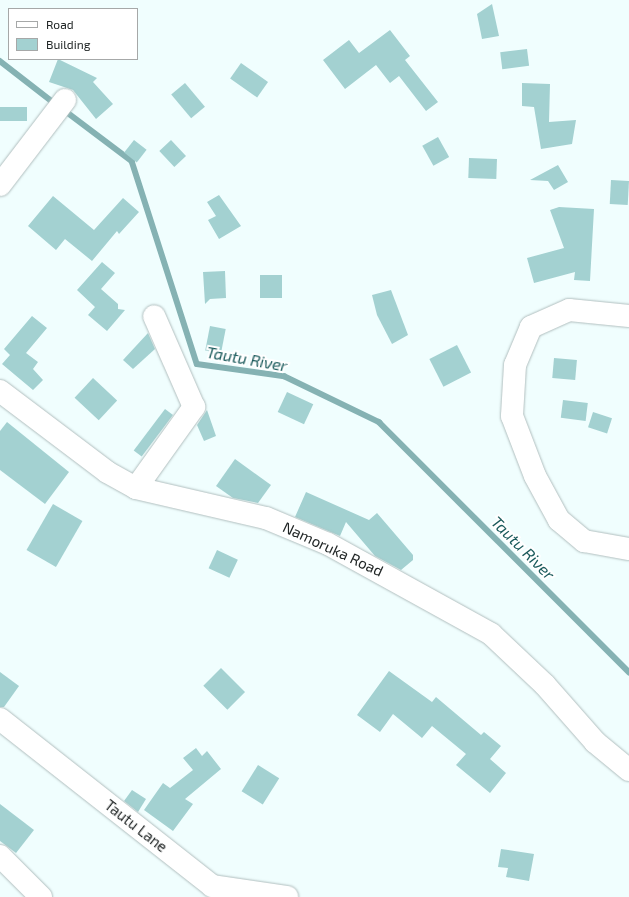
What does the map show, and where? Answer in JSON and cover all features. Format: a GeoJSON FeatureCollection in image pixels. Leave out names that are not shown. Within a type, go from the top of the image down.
{"type":"FeatureCollection","features":[{"type":"Feature","properties":{"kind":"street"},"geometry":{"type":"LineString","coordinates":[[0,185],[65,100]]}},
{"type":"Feature","properties":{"kind":"street"},"geometry":{"type":"LineString","coordinates":[[629,316],[569,310],[531,327],[516,365],[512,416],[535,476],[559,520],[584,541],[629,549]]}},
{"type":"Feature","properties":{"kind":"street"},"geometry":{"type":"LineString","coordinates":[[136,488],[194,407],[154,316]]}},
{"type":"Feature","properties":{"kind":"street","name":"Namoruka Road"},"geometry":{"type":"LineString","coordinates":[[0,391],[107,472],[136,488],[266,518],[321,541],[491,634],[545,685],[595,742],[629,770]]}},
{"type":"Feature","properties":{"kind":"street","name":"Tautu Lane"},"geometry":{"type":"LineString","coordinates":[[0,719],[212,886],[287,897]]}},
{"type":"Feature","properties":{"kind":"street"},"geometry":{"type":"LineString","coordinates":[[0,856],[41,897]]}},
{"type":"Feature","properties":{"kind":"building"},"geometry":{"type":"Polygon","coordinates":[[[492,4],[499,36],[482,39],[477,14],[492,4]]]}},
{"type":"Feature","properties":{"kind":"building"},"geometry":{"type":"Polygon","coordinates":[[[390,30],[410,56],[405,60],[438,102],[426,111],[399,76],[390,83],[376,65],[345,89],[323,60],[349,40],[359,53],[390,30]]]}},
{"type":"Feature","properties":{"kind":"building"},"geometry":{"type":"Polygon","coordinates":[[[527,49],[529,66],[502,69],[500,52],[527,49]]]}},
{"type":"Feature","properties":{"kind":"building"},"geometry":{"type":"Polygon","coordinates":[[[58,60],[60,60],[97,78],[93,82],[113,104],[96,119],[73,90],[49,82],[58,60]]]}},
{"type":"Feature","properties":{"kind":"building"},"geometry":{"type":"Polygon","coordinates":[[[241,63],[268,82],[257,97],[230,79],[241,63]]]}},
{"type":"Feature","properties":{"kind":"building"},"geometry":{"type":"Polygon","coordinates":[[[185,83],[205,107],[191,118],[171,95],[185,83]]]}},
{"type":"Feature","properties":{"kind":"building"},"geometry":{"type":"Polygon","coordinates":[[[522,83],[550,84],[549,122],[576,120],[572,144],[541,149],[534,107],[522,106],[522,83]]]}},
{"type":"Feature","properties":{"kind":"building"},"geometry":{"type":"Polygon","coordinates":[[[0,107],[27,107],[27,121],[0,121],[0,107]]]}},
{"type":"Feature","properties":{"kind":"building"},"geometry":{"type":"Polygon","coordinates":[[[438,137],[449,157],[433,166],[422,146],[438,137]]]}},
{"type":"Feature","properties":{"kind":"building"},"geometry":{"type":"Polygon","coordinates":[[[134,140],[147,150],[137,162],[124,153],[134,140]]]}},
{"type":"Feature","properties":{"kind":"building"},"geometry":{"type":"Polygon","coordinates":[[[171,140],[186,156],[174,167],[159,151],[171,140]]]}},
{"type":"Feature","properties":{"kind":"building"},"geometry":{"type":"Polygon","coordinates":[[[469,158],[497,159],[496,179],[468,178],[469,158]]]}},
{"type":"Feature","properties":{"kind":"building"},"geometry":{"type":"Polygon","coordinates":[[[558,165],[568,182],[554,190],[548,181],[530,180],[558,165]]]}},
{"type":"Feature","properties":{"kind":"building"},"geometry":{"type":"Polygon","coordinates":[[[611,180],[629,181],[628,205],[610,204],[611,180]]]}},
{"type":"Feature","properties":{"kind":"building"},"geometry":{"type":"Polygon","coordinates":[[[219,195],[241,226],[219,239],[208,220],[216,216],[207,202],[219,195]]]}},
{"type":"Feature","properties":{"kind":"building"},"geometry":{"type":"Polygon","coordinates":[[[53,196],[94,230],[123,198],[139,212],[119,234],[117,231],[92,261],[65,239],[56,250],[28,226],[53,196]]]}},
{"type":"Feature","properties":{"kind":"building"},"geometry":{"type":"Polygon","coordinates":[[[559,207],[594,209],[590,281],[574,280],[575,272],[534,283],[527,258],[564,248],[550,210],[559,207]]]}},
{"type":"Feature","properties":{"kind":"building"},"geometry":{"type":"Polygon","coordinates":[[[102,262],[115,273],[101,289],[118,304],[118,309],[125,310],[107,331],[88,315],[95,307],[77,290],[102,262]]]}},
{"type":"Feature","properties":{"kind":"building"},"geometry":{"type":"Polygon","coordinates":[[[225,271],[226,298],[210,299],[205,304],[203,272],[225,271]]]}},
{"type":"Feature","properties":{"kind":"building"},"geometry":{"type":"Polygon","coordinates":[[[260,275],[282,275],[282,298],[260,298],[260,275]]]}},
{"type":"Feature","properties":{"kind":"building"},"geometry":{"type":"Polygon","coordinates":[[[391,290],[408,335],[392,344],[377,315],[372,295],[391,290]]]}},
{"type":"Feature","properties":{"kind":"building"},"geometry":{"type":"Polygon","coordinates":[[[32,316],[47,328],[26,353],[38,362],[33,369],[43,380],[33,390],[2,364],[10,355],[4,349],[32,316]]]}},
{"type":"Feature","properties":{"kind":"building"},"geometry":{"type":"Polygon","coordinates":[[[210,326],[226,329],[221,354],[205,351],[210,326]]]}},
{"type":"Feature","properties":{"kind":"building"},"geometry":{"type":"Polygon","coordinates":[[[148,333],[155,349],[133,369],[123,360],[148,333]]]}},
{"type":"Feature","properties":{"kind":"building"},"geometry":{"type":"Polygon","coordinates":[[[457,345],[471,373],[443,387],[429,359],[457,345]]]}},
{"type":"Feature","properties":{"kind":"building"},"geometry":{"type":"Polygon","coordinates":[[[554,358],[577,360],[575,380],[552,378],[554,358]]]}},
{"type":"Feature","properties":{"kind":"building"},"geometry":{"type":"Polygon","coordinates":[[[93,378],[117,401],[99,420],[75,398],[93,378]]]}},
{"type":"Feature","properties":{"kind":"building"},"geometry":{"type":"Polygon","coordinates":[[[287,392],[313,404],[304,424],[278,412],[287,392]]]}},
{"type":"Feature","properties":{"kind":"building"},"geometry":{"type":"Polygon","coordinates":[[[563,400],[588,403],[586,421],[561,418],[563,400]]]}},
{"type":"Feature","properties":{"kind":"building"},"geometry":{"type":"Polygon","coordinates":[[[165,409],[173,415],[142,457],[134,451],[165,409]]]}},
{"type":"Feature","properties":{"kind":"building"},"geometry":{"type":"Polygon","coordinates":[[[207,410],[216,436],[204,441],[197,425],[207,410]]]}},
{"type":"Feature","properties":{"kind":"building"},"geometry":{"type":"Polygon","coordinates":[[[593,412],[612,418],[607,433],[588,427],[593,412]]]}},
{"type":"Feature","properties":{"kind":"building"},"geometry":{"type":"Polygon","coordinates":[[[7,422],[69,472],[45,504],[0,470],[0,431],[7,422]]]}},
{"type":"Feature","properties":{"kind":"building"},"geometry":{"type":"Polygon","coordinates":[[[235,459],[271,485],[258,503],[233,498],[216,486],[235,459]]]}},
{"type":"Feature","properties":{"kind":"building"},"geometry":{"type":"Polygon","coordinates":[[[306,492],[369,520],[377,513],[413,555],[413,560],[401,570],[375,556],[346,522],[340,536],[295,517],[306,492]]]}},
{"type":"Feature","properties":{"kind":"building"},"geometry":{"type":"Polygon","coordinates":[[[53,504],[82,521],[56,567],[27,550],[53,504]]]}},
{"type":"Feature","properties":{"kind":"building"},"geometry":{"type":"Polygon","coordinates":[[[217,550],[238,560],[229,578],[209,568],[217,550]]]}},
{"type":"Feature","properties":{"kind":"building"},"geometry":{"type":"Polygon","coordinates":[[[221,668],[245,692],[227,710],[203,686],[221,668]]]}},
{"type":"Feature","properties":{"kind":"building"},"geometry":{"type":"Polygon","coordinates":[[[389,671],[432,702],[436,697],[481,735],[484,732],[501,746],[490,759],[506,773],[490,793],[456,765],[466,754],[432,726],[422,738],[393,714],[380,732],[357,715],[389,671]]]}},
{"type":"Feature","properties":{"kind":"building"},"geometry":{"type":"Polygon","coordinates":[[[0,672],[19,686],[4,707],[0,707],[0,672]]]}},
{"type":"Feature","properties":{"kind":"building"},"geometry":{"type":"Polygon","coordinates":[[[196,748],[202,756],[207,751],[221,769],[185,799],[193,804],[173,831],[144,810],[163,783],[170,788],[193,770],[183,758],[196,748]]]}},
{"type":"Feature","properties":{"kind":"building"},"geometry":{"type":"Polygon","coordinates":[[[258,765],[279,778],[263,805],[242,791],[258,765]]]}},
{"type":"Feature","properties":{"kind":"building"},"geometry":{"type":"Polygon","coordinates":[[[132,790],[146,799],[138,812],[124,801],[132,790]]]}},
{"type":"Feature","properties":{"kind":"building"},"geometry":{"type":"Polygon","coordinates":[[[0,804],[34,830],[16,853],[0,841],[0,804]]]}},
{"type":"Feature","properties":{"kind":"building"},"geometry":{"type":"Polygon","coordinates":[[[501,849],[534,854],[529,881],[506,877],[508,868],[498,867],[501,849]]]}},
{"type":"Feature","properties":{"kind":"waterway","name":"Tautu River"},"geometry":{"type":"LineString","coordinates":[[0,61],[57,105]]}},
{"type":"Feature","properties":{"kind":"waterway","name":"Tautu River"},"geometry":{"type":"LineString","coordinates":[[64,110],[132,161],[197,364],[284,376],[379,422],[629,672]]}}]}
